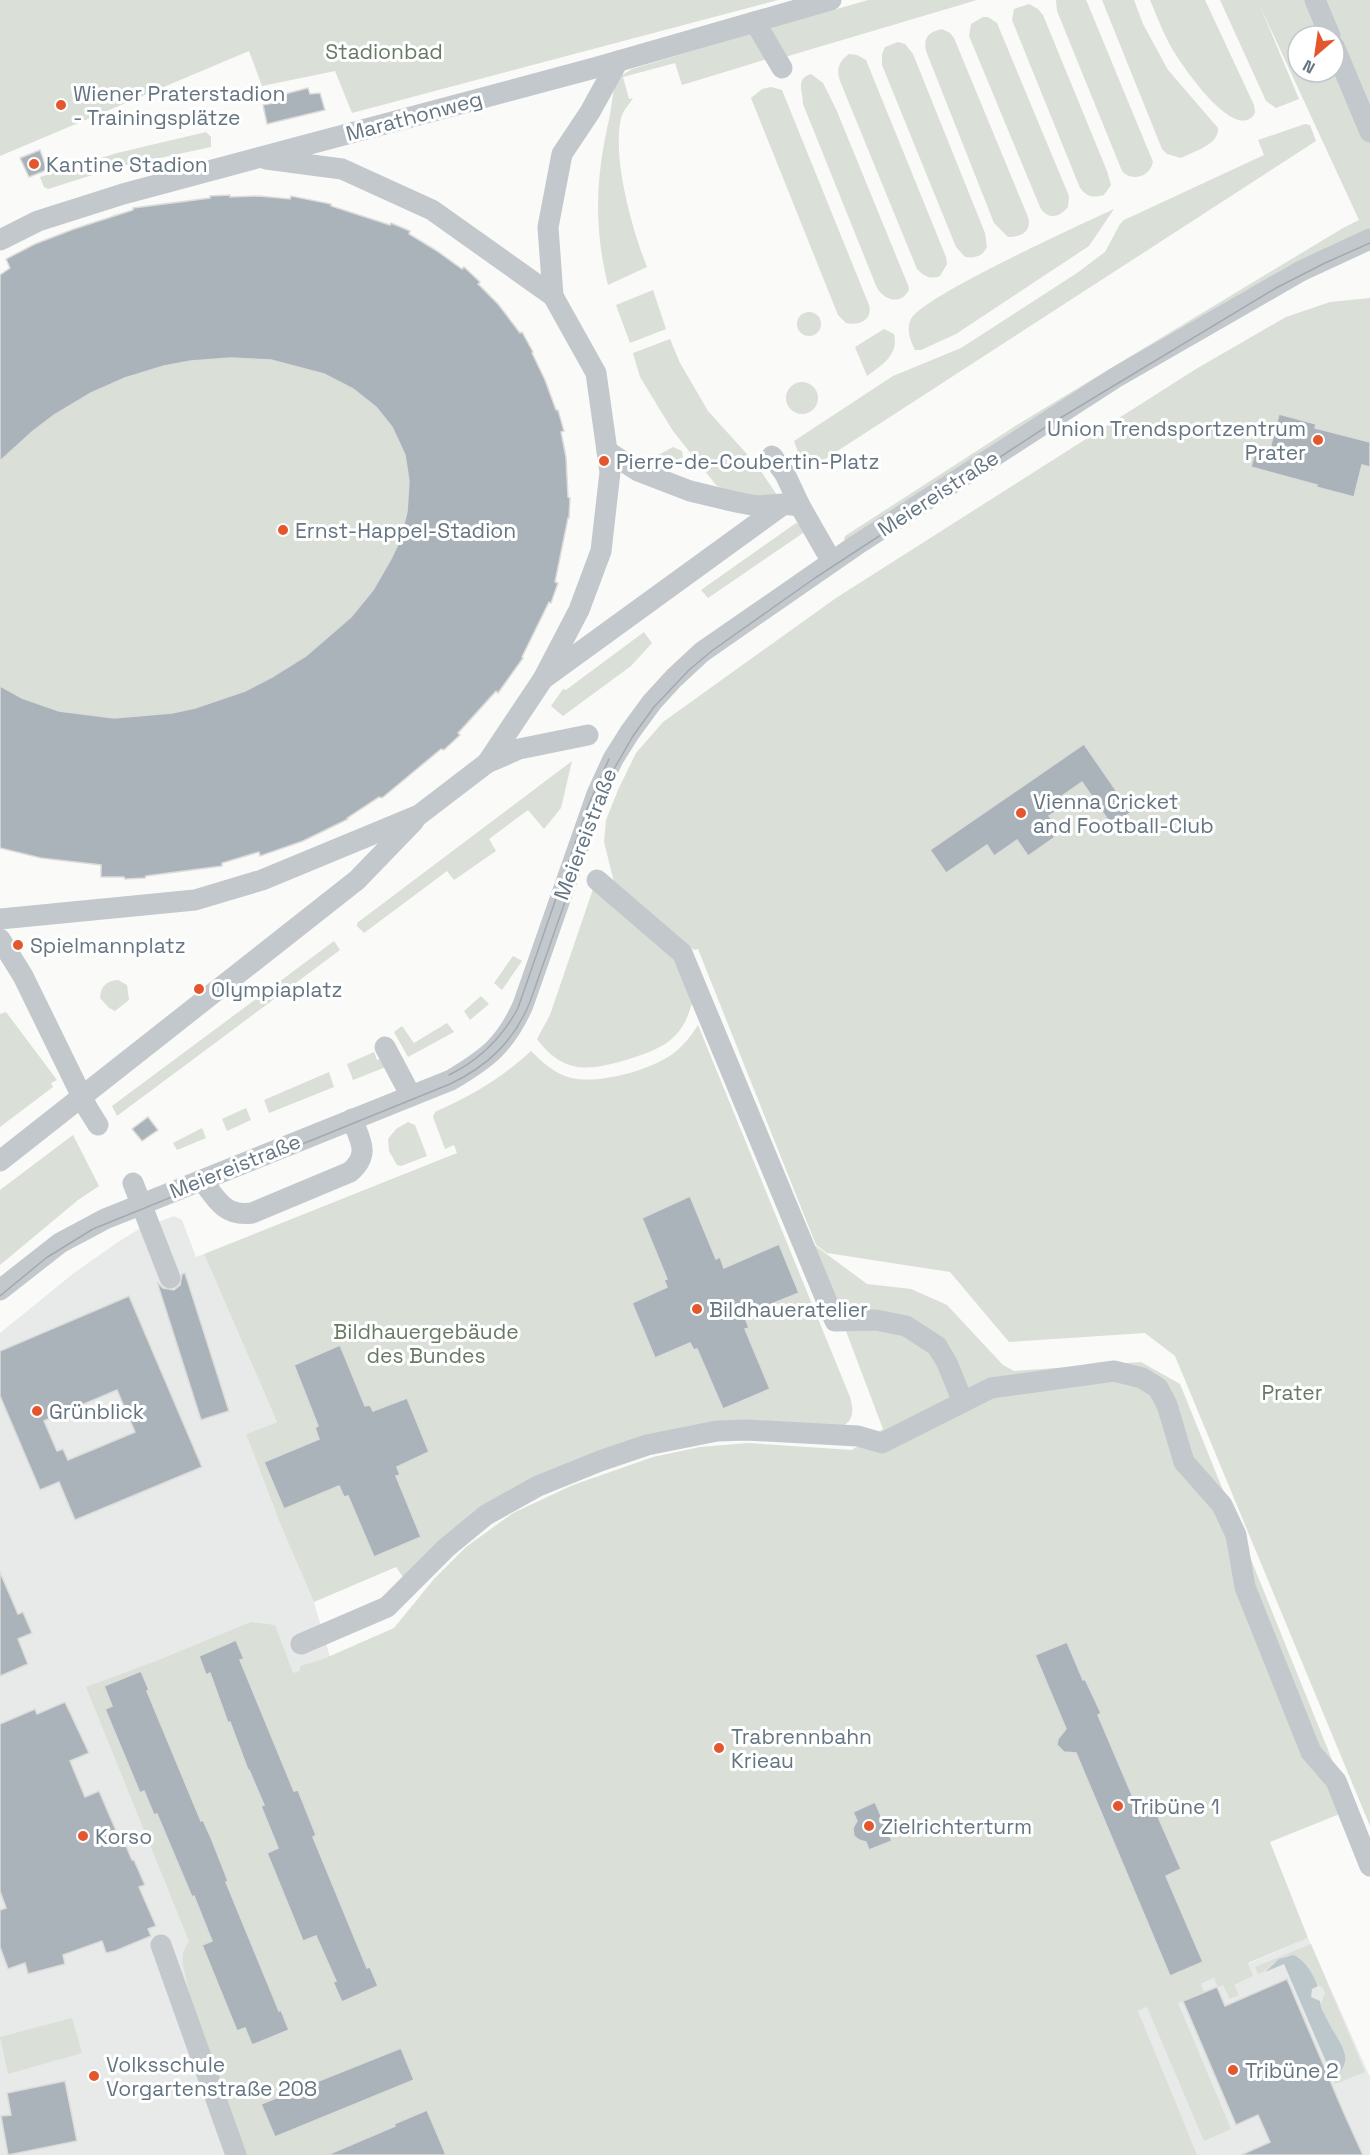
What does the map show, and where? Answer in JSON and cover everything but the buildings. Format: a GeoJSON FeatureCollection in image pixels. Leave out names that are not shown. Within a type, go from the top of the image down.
{"type":"FeatureCollection","features":[{"type":"Feature","properties":{"kind":"street","name":"Marathonweg"},"geometry":{"type":"LineString","coordinates":[[0,240],[48,217],[123,194],[618,61],[831,0]]}},
{"type":"Feature","properties":{"kind":"street"},"geometry":{"type":"LineString","coordinates":[[1315,0],[1325,24]]}},
{"type":"Feature","properties":{"kind":"street"},"geometry":{"type":"LineString","coordinates":[[755,22],[782,68]]}},
{"type":"Feature","properties":{"kind":"street"},"geometry":{"type":"LineString","coordinates":[[487,763],[543,678],[579,610],[601,551],[610,472],[596,373],[553,296],[548,227],[562,154],[590,112],[618,61]]}},
{"type":"Feature","properties":{"kind":"street"},"geometry":{"type":"LineString","coordinates":[[1346,75],[1370,132]]}},
{"type":"Feature","properties":{"kind":"street"},"geometry":{"type":"LineString","coordinates":[[255,158],[342,169],[432,210],[553,296]]}},
{"type":"Feature","properties":{"kind":"street","name":"Meiereistraße"},"geometry":{"type":"LineString","coordinates":[[0,1290],[60,1244],[105,1219],[452,1080],[479,1064],[500,1045],[512,1028],[523,1005],[597,794],[619,750],[652,702],[702,652],[832,562],[1115,378],[1301,271],[1370,239]]}},
{"type":"Feature","properties":{"kind":"street"},"geometry":{"type":"LineString","coordinates":[[607,451],[638,471],[690,490],[757,506],[792,505]]}},
{"type":"Feature","properties":{"kind":"street"},"geometry":{"type":"LineString","coordinates":[[772,456],[785,474],[792,505],[832,562]]}},
{"type":"Feature","properties":{"kind":"street"},"geometry":{"type":"LineString","coordinates":[[543,678],[792,505]]}},
{"type":"Feature","properties":{"kind":"street"},"geometry":{"type":"LineString","coordinates":[[0,1161],[357,880],[419,815],[487,763],[519,749],[588,735]]}},
{"type":"Feature","properties":{"kind":"street"},"geometry":{"type":"LineString","coordinates":[[0,919],[195,900],[262,880],[419,815]]}},
{"type":"Feature","properties":{"kind":"street"},"geometry":{"type":"LineString","coordinates":[[597,880],[682,953],[701,977],[835,1322],[876,1320],[906,1326],[938,1346],[963,1402]]}},
{"type":"Feature","properties":{"kind":"street"},"geometry":{"type":"LineString","coordinates":[[0,939],[23,976],[98,1125]]}},
{"type":"Feature","properties":{"kind":"street"},"geometry":{"type":"LineString","coordinates":[[385,1047],[411,1096]]}},
{"type":"Feature","properties":{"kind":"street"},"geometry":{"type":"LineString","coordinates":[[202,1180],[218,1202],[226,1208],[242,1214],[252,1213],[350,1172],[356,1167],[363,1151],[352,1119]]}},
{"type":"Feature","properties":{"kind":"street"},"geometry":{"type":"LineString","coordinates":[[133,1183],[170,1278]]}},
{"type":"Feature","properties":{"kind":"street"},"geometry":{"type":"LineString","coordinates":[[301,1644],[387,1607],[446,1548],[486,1515],[538,1486],[647,1445],[717,1431],[746,1430],[858,1436],[882,1443],[991,1389],[1114,1371],[1142,1378],[1158,1388],[1167,1405],[1184,1462],[1222,1505],[1236,1535],[1245,1587],[1311,1752],[1336,1781],[1370,1866]]}},
{"type":"Feature","properties":{"kind":"street"},"geometry":{"type":"LineString","coordinates":[[161,1945],[236,2155]]}},
{"type":"Feature","properties":{"kind":"shaded area"},"geometry":{"type":"Polygon","coordinates":[[[174,1216],[182,1220],[196,1257],[204,1254],[277,1422],[246,1434],[281,1526],[314,1602],[393,1874],[512,2155],[0,2155],[0,1333],[74,1273],[118,1242],[139,1229],[174,1216]]]}},
{"type":"Feature","properties":{"kind":"shaded area"},"geometry":{"type":"Polygon","coordinates":[[[1308,1938],[1370,2077],[1370,2155],[1195,2155],[1138,2011],[1308,1938]]]}},
{"type":"Feature","properties":{"kind":"shaded area"},"geometry":{"type":"Polygon","coordinates":[[[1293,1955],[1305,1964],[1314,1977],[1318,1986],[1312,1989],[1311,1997],[1320,2001],[1321,2008],[1345,2054],[1344,2066],[1333,2078],[1284,1964],[1265,1972],[1279,1959],[1293,1955]]]}},
{"type":"Feature","properties":{"kind":"green space","name":"Stadionbad"},"geometry":{"type":"Polygon","coordinates":[[[0,0],[778,0],[352,113],[335,71],[262,86],[249,51],[0,156],[0,0]]]}},
{"type":"Feature","properties":{"kind":"green space"},"geometry":{"type":"Polygon","coordinates":[[[868,0],[977,0],[785,57],[767,29],[868,0]]]}},
{"type":"Feature","properties":{"kind":"green space"},"geometry":{"type":"Polygon","coordinates":[[[1056,0],[1086,0],[1153,162],[1148,171],[1140,176],[1130,176],[1122,171],[1057,11],[1056,0]]]}},
{"type":"Feature","properties":{"kind":"green space"},"geometry":{"type":"Polygon","coordinates":[[[1102,0],[1134,0],[1143,24],[1168,70],[1218,128],[1217,134],[1210,143],[1181,158],[1167,154],[1162,149],[1102,0]]]}},
{"type":"Feature","properties":{"kind":"green space"},"geometry":{"type":"Polygon","coordinates":[[[1150,0],[1205,0],[1254,105],[1255,113],[1247,120],[1236,119],[1225,112],[1201,89],[1172,49],[1150,0]]]}},
{"type":"Feature","properties":{"kind":"green space"},"geometry":{"type":"Polygon","coordinates":[[[1220,0],[1370,0],[1370,242],[1365,231],[1291,265],[1016,430],[848,540],[844,540],[845,536],[1020,423],[1359,220],[1296,84],[1346,84],[1346,24],[1286,24],[1286,62],[1260,6],[1286,68],[1286,84],[1293,84],[1299,99],[1276,108],[1266,101],[1220,0]]]}},
{"type":"Feature","properties":{"kind":"green space"},"geometry":{"type":"Polygon","coordinates":[[[1029,4],[1043,15],[1107,171],[1111,185],[1104,195],[1090,196],[1080,188],[1012,20],[1014,9],[1029,4]]]}},
{"type":"Feature","properties":{"kind":"green space"},"geometry":{"type":"Polygon","coordinates":[[[983,17],[988,17],[997,23],[1069,196],[1068,207],[1057,215],[1050,216],[1040,207],[969,36],[971,24],[983,17]]]}},
{"type":"Feature","properties":{"kind":"green space"},"geometry":{"type":"Polygon","coordinates":[[[942,29],[954,38],[1028,217],[1029,226],[1018,236],[1008,237],[994,223],[926,51],[925,42],[928,36],[942,29]]]}},
{"type":"Feature","properties":{"kind":"green space"},"geometry":{"type":"Polygon","coordinates":[[[755,32],[768,59],[682,85],[675,63],[623,77],[629,99],[633,98],[621,118],[619,153],[621,173],[635,233],[647,267],[608,285],[600,241],[598,200],[605,137],[617,78],[632,69],[755,32]]]}},
{"type":"Feature","properties":{"kind":"green space"},"geometry":{"type":"Polygon","coordinates":[[[898,42],[905,44],[913,54],[985,233],[987,247],[978,256],[965,257],[956,247],[882,65],[882,54],[885,47],[898,42]]]}},
{"type":"Feature","properties":{"kind":"green space"},"geometry":{"type":"Polygon","coordinates":[[[849,54],[866,60],[946,257],[947,264],[940,276],[927,277],[917,269],[840,81],[839,66],[849,54]]]}},
{"type":"Feature","properties":{"kind":"green space"},"geometry":{"type":"Polygon","coordinates":[[[811,74],[823,83],[836,109],[908,285],[909,290],[902,298],[893,300],[884,296],[877,288],[803,104],[801,82],[811,74]]]}},
{"type":"Feature","properties":{"kind":"green space"},"geometry":{"type":"Polygon","coordinates":[[[771,87],[782,90],[869,305],[869,315],[860,323],[846,323],[838,315],[751,98],[762,89],[771,87]]]}},
{"type":"Feature","properties":{"kind":"green space"},"geometry":{"type":"Polygon","coordinates":[[[1305,124],[1310,125],[1316,141],[805,472],[794,441],[893,376],[961,348],[1077,273],[1105,252],[1124,220],[1264,155],[1258,140],[1305,124]]]}},
{"type":"Feature","properties":{"kind":"green space"},"geometry":{"type":"Polygon","coordinates":[[[206,132],[211,137],[211,147],[118,167],[48,189],[44,187],[40,177],[117,153],[206,132]]]}},
{"type":"Feature","properties":{"kind":"green space","name":"Ernst-Happel-Stadion"},"geometry":{"type":"Polygon","coordinates":[[[230,195],[230,197],[259,196],[290,199],[291,196],[331,204],[331,206],[389,225],[391,223],[410,231],[409,234],[480,282],[479,284],[494,300],[487,308],[498,322],[507,316],[520,333],[522,332],[533,352],[556,410],[558,410],[564,431],[561,432],[566,454],[556,456],[558,474],[567,474],[568,497],[570,498],[569,518],[555,581],[558,583],[551,603],[548,602],[523,658],[498,693],[496,692],[459,733],[460,735],[444,750],[441,749],[382,798],[342,808],[348,819],[303,841],[260,856],[257,844],[240,850],[242,857],[223,863],[222,866],[146,876],[145,878],[101,877],[101,865],[41,858],[0,848],[0,275],[10,268],[6,259],[51,238],[98,221],[101,230],[116,225],[113,215],[133,211],[133,208],[230,195]]]}},
{"type":"Feature","properties":{"kind":"green space"},"geometry":{"type":"Polygon","coordinates":[[[1114,209],[1089,246],[956,334],[921,350],[915,350],[910,338],[909,327],[911,319],[922,308],[972,278],[1114,209]]]}},
{"type":"Feature","properties":{"kind":"green space"},"geometry":{"type":"Polygon","coordinates":[[[653,290],[666,329],[630,343],[616,305],[653,290]]]}},
{"type":"Feature","properties":{"kind":"green space","name":"Prater"},"geometry":{"type":"Polygon","coordinates":[[[1370,298],[1370,1826],[1175,1356],[1145,1333],[1009,1342],[950,1272],[827,1253],[816,1245],[698,949],[694,950],[614,882],[604,842],[606,820],[636,753],[663,722],[836,598],[1196,369],[1286,317],[1330,302],[1370,298]]]}},
{"type":"Feature","properties":{"kind":"green space"},"geometry":{"type":"Polygon","coordinates":[[[809,312],[817,316],[821,324],[817,332],[809,336],[801,332],[797,324],[801,316],[809,312]]]}},
{"type":"Feature","properties":{"kind":"green space"},"geometry":{"type":"Polygon","coordinates":[[[884,329],[894,334],[892,354],[867,376],[855,347],[884,329]]]}},
{"type":"Feature","properties":{"kind":"green space"},"geometry":{"type":"Polygon","coordinates":[[[670,339],[680,363],[708,411],[756,464],[777,495],[773,499],[734,495],[716,485],[673,431],[640,377],[633,353],[670,339]]]}},
{"type":"Feature","properties":{"kind":"green space"},"geometry":{"type":"Polygon","coordinates":[[[802,382],[813,387],[818,398],[813,409],[802,414],[791,409],[786,398],[791,387],[802,382]]]}},
{"type":"Feature","properties":{"kind":"green space"},"geometry":{"type":"Polygon","coordinates":[[[673,447],[682,451],[683,457],[661,468],[653,466],[653,458],[673,447]]]}},
{"type":"Feature","properties":{"kind":"green space"},"geometry":{"type":"Polygon","coordinates":[[[796,523],[800,525],[803,533],[708,598],[701,590],[796,523]]]}},
{"type":"Feature","properties":{"kind":"green space"},"geometry":{"type":"Polygon","coordinates":[[[644,632],[652,643],[631,666],[563,716],[551,706],[563,689],[566,690],[644,632]]]}},
{"type":"Feature","properties":{"kind":"green space"},"geometry":{"type":"Polygon","coordinates":[[[572,761],[561,808],[544,829],[528,810],[489,839],[496,851],[454,880],[447,871],[364,933],[357,926],[357,923],[572,761]]]}},
{"type":"Feature","properties":{"kind":"green space"},"geometry":{"type":"Polygon","coordinates":[[[593,889],[672,957],[692,1003],[683,1026],[670,1041],[652,1051],[615,1063],[578,1067],[557,1059],[537,1039],[550,1015],[593,889]]]}},
{"type":"Feature","properties":{"kind":"green space"},"geometry":{"type":"Polygon","coordinates":[[[334,941],[340,950],[117,1116],[112,1106],[334,941]]]}},
{"type":"Feature","properties":{"kind":"green space"},"geometry":{"type":"Polygon","coordinates":[[[513,956],[522,961],[502,990],[494,983],[513,956]]]}},
{"type":"Feature","properties":{"kind":"green space"},"geometry":{"type":"Polygon","coordinates":[[[118,980],[127,985],[129,1000],[115,1011],[100,998],[105,985],[118,980]]]}},
{"type":"Feature","properties":{"kind":"green space"},"geometry":{"type":"Polygon","coordinates":[[[481,996],[489,1004],[470,1020],[464,1011],[481,996]]]}},
{"type":"Feature","properties":{"kind":"green space"},"geometry":{"type":"Polygon","coordinates":[[[6,1012],[57,1080],[51,1083],[53,1087],[0,1127],[0,1014],[6,1012]]]}},
{"type":"Feature","properties":{"kind":"green space"},"geometry":{"type":"Polygon","coordinates":[[[447,1023],[454,1032],[408,1057],[394,1032],[402,1026],[414,1043],[447,1023]]]}},
{"type":"Feature","properties":{"kind":"green space","name":"Bildhauergebäude des Bundes"},"geometry":{"type":"Polygon","coordinates":[[[698,1025],[850,1397],[851,1418],[841,1427],[794,1427],[592,1457],[403,1577],[396,1567],[314,1602],[281,1526],[246,1434],[277,1422],[204,1254],[457,1153],[454,1145],[445,1149],[433,1117],[435,1112],[486,1086],[531,1051],[548,1066],[568,1077],[608,1078],[638,1070],[664,1059],[681,1047],[698,1025]]]}},
{"type":"Feature","properties":{"kind":"green space"},"geometry":{"type":"Polygon","coordinates":[[[374,1052],[377,1060],[382,1058],[386,1067],[353,1080],[347,1064],[374,1052]]]}},
{"type":"Feature","properties":{"kind":"green space"},"geometry":{"type":"Polygon","coordinates":[[[329,1072],[334,1087],[269,1113],[264,1100],[329,1072]]]}},
{"type":"Feature","properties":{"kind":"green space"},"geometry":{"type":"Polygon","coordinates":[[[246,1108],[251,1120],[227,1131],[222,1119],[246,1108]]]}},
{"type":"Feature","properties":{"kind":"green space"},"geometry":{"type":"Polygon","coordinates":[[[408,1122],[415,1125],[427,1156],[401,1166],[397,1165],[389,1151],[388,1139],[396,1129],[408,1122]]]}},
{"type":"Feature","properties":{"kind":"green space"},"geometry":{"type":"Polygon","coordinates":[[[202,1128],[206,1138],[177,1150],[173,1143],[202,1128]]]}},
{"type":"Feature","properties":{"kind":"green space"},"geometry":{"type":"Polygon","coordinates":[[[73,1135],[99,1186],[78,1200],[0,1265],[0,1190],[73,1135]]]}},
{"type":"Feature","properties":{"kind":"green space","name":"Trabrennbahn Krieau"},"geometry":{"type":"Polygon","coordinates":[[[813,1244],[867,1284],[911,1289],[947,1305],[1003,1365],[1014,1371],[1141,1362],[1180,1384],[1352,1809],[1270,1842],[1308,1938],[1248,1963],[1253,1976],[1234,1985],[1239,1995],[1230,1999],[1223,1985],[1218,1987],[1214,1978],[1201,1984],[1204,1992],[1178,2003],[1231,2129],[1204,2141],[1147,2007],[1138,2011],[1197,2155],[243,2155],[191,2003],[183,1964],[183,1952],[189,1941],[86,1687],[251,1622],[275,1625],[293,1673],[300,1671],[300,1666],[321,1660],[394,1628],[434,1579],[466,1547],[513,1513],[573,1485],[653,1457],[700,1447],[748,1443],[852,1450],[883,1429],[813,1244]]]}},
{"type":"Feature","properties":{"kind":"green space"},"geometry":{"type":"Polygon","coordinates":[[[1311,1944],[1365,2072],[1335,2084],[1333,2078],[1344,2065],[1345,2053],[1320,2006],[1325,1993],[1323,1988],[1314,1980],[1304,1962],[1294,1956],[1283,1957],[1258,1974],[1255,1967],[1311,1944]]]}},
{"type":"Feature","properties":{"kind":"green space"},"geometry":{"type":"Polygon","coordinates":[[[72,2018],[82,2053],[8,2074],[0,2037],[72,2018]]]}},
{"type":"Feature","properties":{"kind":"tram line"},"geometry":{"type":"LineString","coordinates":[[0,1296],[46,1258],[93,1229],[450,1084],[488,1060],[508,1040],[524,1016],[596,813],[614,769],[633,736],[654,707],[689,670],[713,650],[815,578],[1052,423],[1276,288],[1370,243]]}},
{"type":"Feature","properties":{"kind":"tram line"},"geometry":{"type":"LineString","coordinates":[[449,1075],[471,1062],[489,1047],[505,1029],[518,1008],[588,806],[609,759]]}},
{"type":"Feature","properties":{"kind":"place","name":"Wiener Praterstadion - Trainingsplätze"},"geometry":{"type":"Point","coordinates":[61,105]}},
{"type":"Feature","properties":{"kind":"place","name":"Kantine Stadion"},"geometry":{"type":"Point","coordinates":[34,164]}},
{"type":"Feature","properties":{"kind":"place","name":"Union Trendsportzentrum Prater"},"geometry":{"type":"Point","coordinates":[1318,440]}},
{"type":"Feature","properties":{"kind":"place","name":"Pierre-de-Coubertin-Platz"},"geometry":{"type":"Point","coordinates":[604,461]}},
{"type":"Feature","properties":{"kind":"place","name":"Ernst-Happel-Stadion"},"geometry":{"type":"Point","coordinates":[283,530]}},
{"type":"Feature","properties":{"kind":"place","name":"Vienna Cricket and Football-Club"},"geometry":{"type":"Point","coordinates":[1021,813]}},
{"type":"Feature","properties":{"kind":"place","name":"Spielmannplatz"},"geometry":{"type":"Point","coordinates":[18,945]}},
{"type":"Feature","properties":{"kind":"place","name":"Olympiaplatz"},"geometry":{"type":"Point","coordinates":[199,989]}},
{"type":"Feature","properties":{"kind":"place","name":"Bildhaueratelier"},"geometry":{"type":"Point","coordinates":[697,1309]}},
{"type":"Feature","properties":{"kind":"place","name":"Grünblick"},"geometry":{"type":"Point","coordinates":[37,1411]}},
{"type":"Feature","properties":{"kind":"place","name":"Trabrennbahn Krieau"},"geometry":{"type":"Point","coordinates":[719,1748]}},
{"type":"Feature","properties":{"kind":"place","name":"Tribüne 1"},"geometry":{"type":"Point","coordinates":[1118,1806]}},
{"type":"Feature","properties":{"kind":"place","name":"Zielrichterturm"},"geometry":{"type":"Point","coordinates":[869,1826]}},
{"type":"Feature","properties":{"kind":"place","name":"Korso"},"geometry":{"type":"Point","coordinates":[83,1836]}},
{"type":"Feature","properties":{"kind":"place","name":"Tribüne 2"},"geometry":{"type":"Point","coordinates":[1233,2070]}},
{"type":"Feature","properties":{"kind":"place","name":"Volksschule Vorgartenstraße 208"},"geometry":{"type":"Point","coordinates":[94,2076]}}]}
